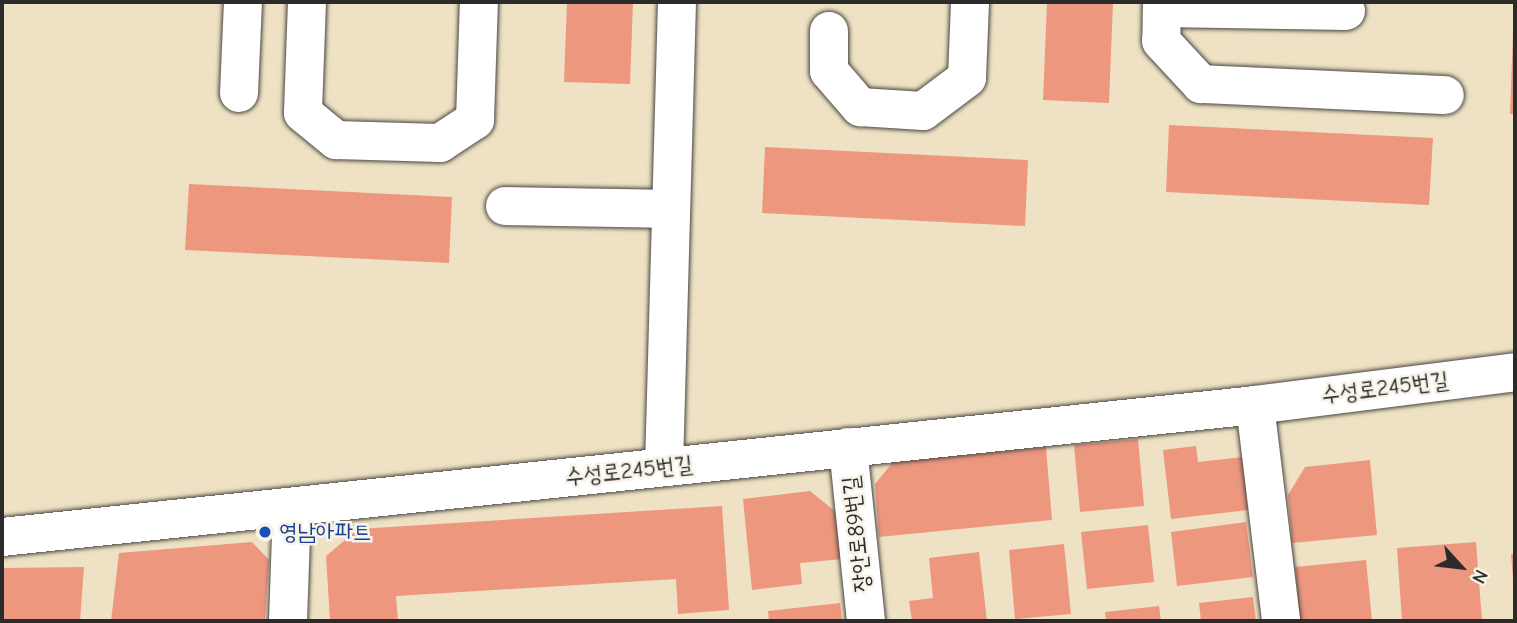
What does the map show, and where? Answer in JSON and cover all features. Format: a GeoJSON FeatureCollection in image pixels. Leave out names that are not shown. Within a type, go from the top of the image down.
{"type":"FeatureCollection","features":[{"type":"Feature","properties":{"kind":"street"},"geometry":{"type":"LineString","coordinates":[[239,93],[243,2]]}},
{"type":"Feature","properties":{"kind":"street"},"geometry":{"type":"LineString","coordinates":[[307,2],[303,113],[335,140],[440,143],[475,120],[479,2]]}},
{"type":"Feature","properties":{"kind":"street"},"geometry":{"type":"LineString","coordinates":[[664,467],[677,2]]}},
{"type":"Feature","properties":{"kind":"street"},"geometry":{"type":"LineString","coordinates":[[829,31],[829,71],[860,107],[923,111],[967,78],[970,2]]}},
{"type":"Feature","properties":{"kind":"street"},"geometry":{"type":"LineString","coordinates":[[1346,11],[1162,5],[1161,41],[1201,84],[1445,95]]}},
{"type":"Feature","properties":{"kind":"street"},"geometry":{"type":"LineString","coordinates":[[505,206],[671,209]]}},
{"type":"Feature","properties":{"kind":"street","name":"수성로245번길"},"geometry":{"type":"LineString","coordinates":[[2,537],[1255,405],[1515,372]]}},
{"type":"Feature","properties":{"kind":"street"},"geometry":{"type":"LineString","coordinates":[[1255,405],[1281,621]]}},
{"type":"Feature","properties":{"kind":"street","name":"장안로89번길"},"geometry":{"type":"LineString","coordinates":[[848,447],[866,621]]}},
{"type":"Feature","properties":{"kind":"street"},"geometry":{"type":"LineString","coordinates":[[288,621],[292,507]]}},
{"type":"Feature","properties":{"kind":"building"},"geometry":{"type":"Polygon","coordinates":[[[567,2],[633,2],[630,84],[564,82],[567,2]]]}},
{"type":"Feature","properties":{"kind":"building"},"geometry":{"type":"Polygon","coordinates":[[[1047,2],[1113,2],[1109,103],[1043,100],[1047,2]]]}},
{"type":"Feature","properties":{"kind":"building"},"geometry":{"type":"Polygon","coordinates":[[[1513,33],[1515,114],[1510,114],[1513,33]]]}},
{"type":"Feature","properties":{"kind":"building"},"geometry":{"type":"Polygon","coordinates":[[[1169,125],[1433,138],[1429,205],[1166,192],[1169,125]]]}},
{"type":"Feature","properties":{"kind":"building"},"geometry":{"type":"Polygon","coordinates":[[[765,147],[1028,160],[1025,226],[762,213],[765,147]]]}},
{"type":"Feature","properties":{"kind":"building"},"geometry":{"type":"Polygon","coordinates":[[[189,184],[452,197],[449,263],[185,250],[189,184]]]}},
{"type":"Feature","properties":{"kind":"building"},"geometry":{"type":"Polygon","coordinates":[[[1138,439],[1144,506],[1080,512],[1074,445],[1138,439]]]}},
{"type":"Feature","properties":{"kind":"building"},"geometry":{"type":"Polygon","coordinates":[[[1196,446],[1198,462],[1243,457],[1248,510],[1171,519],[1163,450],[1196,446]]]}},
{"type":"Feature","properties":{"kind":"building"},"geometry":{"type":"Polygon","coordinates":[[[1046,447],[1052,520],[879,537],[875,484],[893,462],[1046,447]]]}},
{"type":"Feature","properties":{"kind":"building"},"geometry":{"type":"Polygon","coordinates":[[[1370,460],[1377,535],[1292,543],[1288,495],[1305,467],[1370,460]]]}},
{"type":"Feature","properties":{"kind":"building"},"geometry":{"type":"Polygon","coordinates":[[[810,491],[836,512],[842,559],[800,563],[802,584],[752,590],[743,499],[810,491]]]}},
{"type":"Feature","properties":{"kind":"building"},"geometry":{"type":"Polygon","coordinates":[[[722,506],[729,610],[678,614],[676,579],[396,596],[398,621],[330,621],[326,556],[358,529],[722,506]]]}},
{"type":"Feature","properties":{"kind":"building"},"geometry":{"type":"Polygon","coordinates":[[[1246,522],[1253,577],[1177,586],[1171,532],[1246,522]]]}},
{"type":"Feature","properties":{"kind":"building"},"geometry":{"type":"Polygon","coordinates":[[[1148,525],[1154,582],[1087,589],[1081,532],[1148,525]]]}},
{"type":"Feature","properties":{"kind":"building"},"geometry":{"type":"Polygon","coordinates":[[[252,542],[269,560],[265,621],[111,621],[119,553],[252,542]]]}},
{"type":"Feature","properties":{"kind":"building"},"geometry":{"type":"Polygon","coordinates":[[[1476,542],[1482,621],[1402,621],[1397,548],[1476,542]]]}},
{"type":"Feature","properties":{"kind":"building"},"geometry":{"type":"Polygon","coordinates":[[[1064,544],[1071,614],[1015,619],[1009,550],[1064,544]]]}},
{"type":"Feature","properties":{"kind":"building"},"geometry":{"type":"Polygon","coordinates":[[[979,552],[987,621],[912,621],[909,601],[933,598],[929,558],[979,552]]]}},
{"type":"Feature","properties":{"kind":"building"},"geometry":{"type":"Polygon","coordinates":[[[1511,554],[1515,554],[1515,579],[1513,579],[1511,554]]]}},
{"type":"Feature","properties":{"kind":"building"},"geometry":{"type":"Polygon","coordinates":[[[1366,560],[1372,621],[1300,621],[1295,567],[1366,560]]]}},
{"type":"Feature","properties":{"kind":"building"},"geometry":{"type":"Polygon","coordinates":[[[84,567],[80,621],[2,621],[2,568],[84,567]]]}},
{"type":"Feature","properties":{"kind":"building"},"geometry":{"type":"Polygon","coordinates":[[[1253,597],[1256,621],[1201,621],[1199,603],[1253,597]]]}},
{"type":"Feature","properties":{"kind":"building"},"geometry":{"type":"Polygon","coordinates":[[[840,603],[842,621],[769,621],[768,611],[840,603]]]}},
{"type":"Feature","properties":{"kind":"building"},"geometry":{"type":"Polygon","coordinates":[[[1159,606],[1161,621],[1106,621],[1105,612],[1159,606]]]}},
{"type":"Feature","properties":{"kind":"place","name":"영남아파트"},"geometry":{"type":"Point","coordinates":[265,532]}}]}
